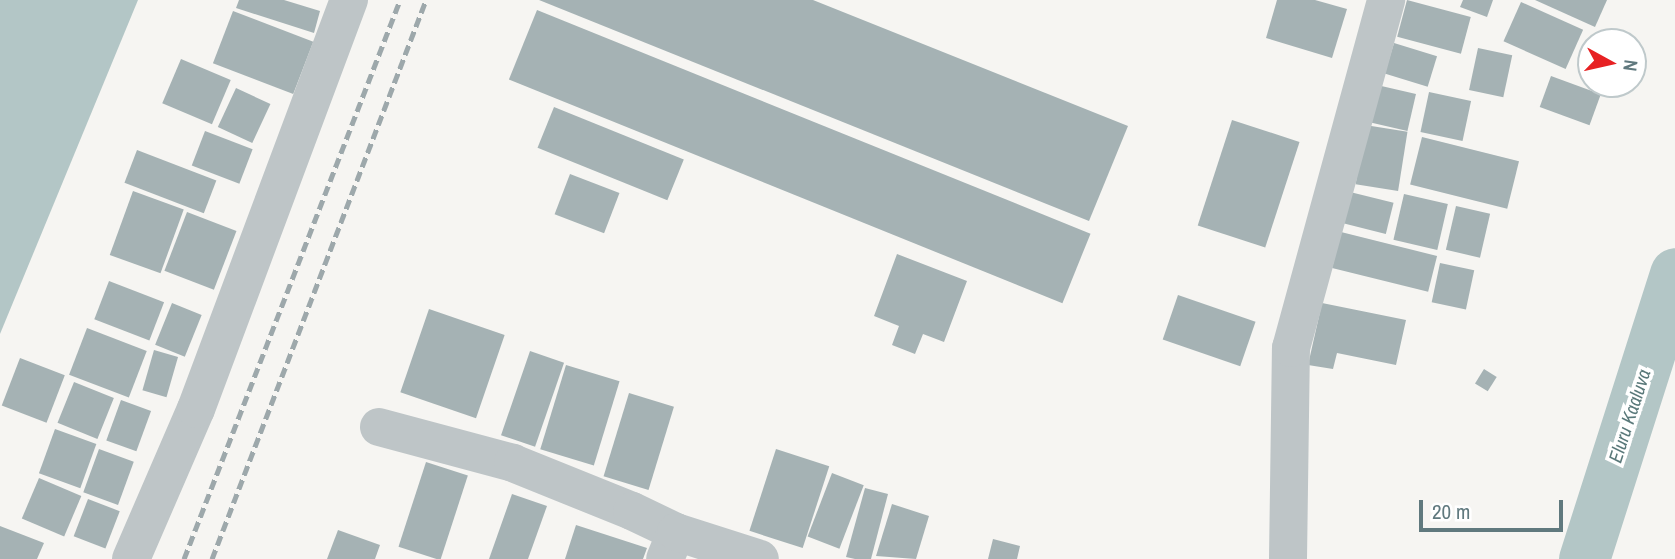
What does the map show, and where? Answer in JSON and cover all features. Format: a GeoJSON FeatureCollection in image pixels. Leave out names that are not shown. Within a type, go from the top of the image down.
{"type":"FeatureCollection","features":[{"type":"Feature","properties":{"kind":"street"},"geometry":{"type":"LineString","coordinates":[[131,559],[196,410],[349,0]]}},
{"type":"Feature","properties":{"kind":"street"},"geometry":{"type":"LineString","coordinates":[[1288,559],[1291,348],[1386,0]]}},
{"type":"Feature","properties":{"kind":"street"},"geometry":{"type":"LineString","coordinates":[[379,427],[513,463],[671,545],[760,559]]}},
{"type":"Feature","properties":{"kind":"shaded area"},"geometry":{"type":"Polygon","coordinates":[[[0,0],[138,0],[0,334],[0,0]]]}},
{"type":"Feature","properties":{"kind":"building"},"geometry":{"type":"Polygon","coordinates":[[[239,0],[284,0],[320,11],[314,33],[236,8],[239,0]]]}},
{"type":"Feature","properties":{"kind":"building"},"geometry":{"type":"Polygon","coordinates":[[[539,0],[813,0],[1128,126],[1089,221],[539,0]]]}},
{"type":"Feature","properties":{"kind":"building"},"geometry":{"type":"Polygon","coordinates":[[[1277,0],[1315,0],[1347,9],[1332,58],[1266,38],[1277,0]]]}},
{"type":"Feature","properties":{"kind":"building"},"geometry":{"type":"Polygon","coordinates":[[[1407,0],[1471,17],[1461,54],[1397,37],[1407,0]]]}},
{"type":"Feature","properties":{"kind":"building"},"geometry":{"type":"Polygon","coordinates":[[[1463,0],[1493,0],[1487,17],[1460,7],[1463,0]]]}},
{"type":"Feature","properties":{"kind":"building"},"geometry":{"type":"Polygon","coordinates":[[[1535,0],[1607,0],[1595,27],[1535,0]]]}},
{"type":"Feature","properties":{"kind":"building"},"geometry":{"type":"Polygon","coordinates":[[[1521,2],[1579,28],[1577,28],[1577,43],[1566,69],[1504,41],[1521,2]]]}},
{"type":"Feature","properties":{"kind":"building"},"geometry":{"type":"Polygon","coordinates":[[[537,10],[1091,234],[1062,303],[509,80],[537,10]]]}},
{"type":"Feature","properties":{"kind":"building"},"geometry":{"type":"Polygon","coordinates":[[[233,11],[313,42],[293,94],[213,63],[233,11]]]}},
{"type":"Feature","properties":{"kind":"building"},"geometry":{"type":"Polygon","coordinates":[[[1394,43],[1437,56],[1428,87],[1385,74],[1394,43]]]}},
{"type":"Feature","properties":{"kind":"building"},"geometry":{"type":"Polygon","coordinates":[[[1478,48],[1512,55],[1503,97],[1469,90],[1478,48]]]}},
{"type":"Feature","properties":{"kind":"building"},"geometry":{"type":"Polygon","coordinates":[[[181,59],[231,80],[212,124],[162,103],[181,59]]]}},
{"type":"Feature","properties":{"kind":"building"},"geometry":{"type":"Polygon","coordinates":[[[1551,76],[1577,85],[1577,98],[1599,98],[1590,125],[1540,107],[1551,76]]]}},
{"type":"Feature","properties":{"kind":"building"},"geometry":{"type":"Polygon","coordinates":[[[1377,85],[1416,94],[1407,131],[1368,122],[1377,85]]]}},
{"type":"Feature","properties":{"kind":"building"},"geometry":{"type":"Polygon","coordinates":[[[236,88],[270,104],[252,143],[218,127],[236,88]]]}},
{"type":"Feature","properties":{"kind":"building"},"geometry":{"type":"Polygon","coordinates":[[[1429,92],[1471,101],[1463,141],[1420,132],[1429,92]]]}},
{"type":"Feature","properties":{"kind":"building"},"geometry":{"type":"Polygon","coordinates":[[[554,107],[684,159],[667,200],[538,148],[554,107]]]}},
{"type":"Feature","properties":{"kind":"building"},"geometry":{"type":"Polygon","coordinates":[[[1232,120],[1300,142],[1265,248],[1198,226],[1232,120]]]}},
{"type":"Feature","properties":{"kind":"building"},"geometry":{"type":"Polygon","coordinates":[[[1365,125],[1407,132],[1398,191],[1356,184],[1365,125]]]}},
{"type":"Feature","properties":{"kind":"building"},"geometry":{"type":"Polygon","coordinates":[[[205,131],[253,149],[239,184],[192,166],[205,131]]]}},
{"type":"Feature","properties":{"kind":"building"},"geometry":{"type":"Polygon","coordinates":[[[1422,137],[1519,161],[1507,209],[1410,185],[1422,137]]]}},
{"type":"Feature","properties":{"kind":"building"},"geometry":{"type":"Polygon","coordinates":[[[137,150],[216,180],[204,213],[124,183],[137,150]]]}},
{"type":"Feature","properties":{"kind":"building"},"geometry":{"type":"Polygon","coordinates":[[[570,174],[619,193],[604,233],[555,214],[570,174]]]}},
{"type":"Feature","properties":{"kind":"building"},"geometry":{"type":"Polygon","coordinates":[[[133,191],[184,209],[160,273],[110,255],[133,191]]]}},
{"type":"Feature","properties":{"kind":"building"},"geometry":{"type":"Polygon","coordinates":[[[1346,191],[1394,203],[1386,234],[1338,222],[1346,191]]]}},
{"type":"Feature","properties":{"kind":"building"},"geometry":{"type":"Polygon","coordinates":[[[1404,194],[1448,204],[1437,250],[1393,240],[1404,194]]]}},
{"type":"Feature","properties":{"kind":"building"},"geometry":{"type":"Polygon","coordinates":[[[1456,206],[1490,214],[1480,258],[1446,250],[1456,206]]]}},
{"type":"Feature","properties":{"kind":"building"},"geometry":{"type":"Polygon","coordinates":[[[187,212],[236,231],[214,290],[164,271],[187,212]]]}},
{"type":"Feature","properties":{"kind":"building"},"geometry":{"type":"Polygon","coordinates":[[[1341,232],[1437,256],[1428,292],[1332,268],[1341,232]]]}},
{"type":"Feature","properties":{"kind":"building"},"geometry":{"type":"Polygon","coordinates":[[[897,254],[967,281],[944,342],[923,334],[915,354],[892,345],[899,326],[874,316],[897,254]]]}},
{"type":"Feature","properties":{"kind":"building"},"geometry":{"type":"Polygon","coordinates":[[[1440,263],[1474,270],[1466,309],[1432,302],[1440,263]]]}},
{"type":"Feature","properties":{"kind":"building"},"geometry":{"type":"Polygon","coordinates":[[[109,281],[164,302],[149,340],[94,319],[109,281]]]}},
{"type":"Feature","properties":{"kind":"building"},"geometry":{"type":"Polygon","coordinates":[[[1178,295],[1256,322],[1240,366],[1163,339],[1178,295]]]}},
{"type":"Feature","properties":{"kind":"building"},"geometry":{"type":"Polygon","coordinates":[[[172,303],[202,315],[185,357],[155,345],[172,303]]]}},
{"type":"Feature","properties":{"kind":"building"},"geometry":{"type":"Polygon","coordinates":[[[1322,303],[1406,320],[1396,365],[1337,353],[1333,369],[1308,365],[1322,303]]]}},
{"type":"Feature","properties":{"kind":"building"},"geometry":{"type":"Polygon","coordinates":[[[429,309],[505,335],[476,418],[400,392],[429,309]]]}},
{"type":"Feature","properties":{"kind":"building"},"geometry":{"type":"Polygon","coordinates":[[[87,328],[147,351],[129,398],[69,375],[87,328]]]}},
{"type":"Feature","properties":{"kind":"building"},"geometry":{"type":"Polygon","coordinates":[[[154,350],[178,357],[166,397],[142,390],[154,350]]]}},
{"type":"Feature","properties":{"kind":"building"},"geometry":{"type":"Polygon","coordinates":[[[530,351],[564,363],[535,447],[501,435],[530,351]]]}},
{"type":"Feature","properties":{"kind":"building"},"geometry":{"type":"Polygon","coordinates":[[[20,358],[65,375],[47,423],[2,406],[20,358]]]}},
{"type":"Feature","properties":{"kind":"building"},"geometry":{"type":"Polygon","coordinates":[[[566,365],[620,381],[594,466],[540,449],[566,365]]]}},
{"type":"Feature","properties":{"kind":"building"},"geometry":{"type":"Polygon","coordinates":[[[1484,369],[1497,377],[1488,391],[1475,383],[1484,369]]]}},
{"type":"Feature","properties":{"kind":"building"},"geometry":{"type":"Polygon","coordinates":[[[74,382],[114,398],[97,439],[58,423],[74,382]]]}},
{"type":"Feature","properties":{"kind":"building"},"geometry":{"type":"Polygon","coordinates":[[[629,393],[674,407],[649,490],[604,476],[629,393]]]}},
{"type":"Feature","properties":{"kind":"building"},"geometry":{"type":"Polygon","coordinates":[[[121,400],[151,411],[136,451],[106,440],[121,400]]]}},
{"type":"Feature","properties":{"kind":"building"},"geometry":{"type":"Polygon","coordinates":[[[55,429],[96,444],[80,488],[39,473],[55,429]]]}},
{"type":"Feature","properties":{"kind":"building"},"geometry":{"type":"Polygon","coordinates":[[[99,449],[134,462],[118,505],[83,492],[99,449]]]}},
{"type":"Feature","properties":{"kind":"building"},"geometry":{"type":"Polygon","coordinates":[[[776,449],[829,466],[803,548],[749,531],[776,449]]]}},
{"type":"Feature","properties":{"kind":"building"},"geometry":{"type":"Polygon","coordinates":[[[426,462],[468,476],[441,559],[398,547],[426,462]]]}},
{"type":"Feature","properties":{"kind":"building"},"geometry":{"type":"Polygon","coordinates":[[[832,473],[864,485],[839,549],[808,536],[832,473]]]}},
{"type":"Feature","properties":{"kind":"building"},"geometry":{"type":"Polygon","coordinates":[[[39,478],[81,496],[64,536],[22,519],[39,478]]]}},
{"type":"Feature","properties":{"kind":"building"},"geometry":{"type":"Polygon","coordinates":[[[865,488],[888,494],[871,559],[855,559],[846,557],[865,488]]]}},
{"type":"Feature","properties":{"kind":"building"},"geometry":{"type":"Polygon","coordinates":[[[512,494],[547,506],[528,559],[489,559],[512,494]]]}},
{"type":"Feature","properties":{"kind":"building"},"geometry":{"type":"Polygon","coordinates":[[[88,499],[120,511],[105,549],[74,536],[88,499]]]}},
{"type":"Feature","properties":{"kind":"building"},"geometry":{"type":"Polygon","coordinates":[[[892,504],[929,516],[916,559],[876,556],[892,504]]]}},
{"type":"Feature","properties":{"kind":"building"},"geometry":{"type":"Polygon","coordinates":[[[576,525],[647,548],[643,559],[565,559],[576,525]]]}},
{"type":"Feature","properties":{"kind":"building"},"geometry":{"type":"Polygon","coordinates":[[[0,526],[44,543],[37,559],[0,559],[0,526]]]}},
{"type":"Feature","properties":{"kind":"building"},"geometry":{"type":"Polygon","coordinates":[[[338,530],[380,545],[375,559],[327,559],[338,530]]]}},
{"type":"Feature","properties":{"kind":"building"},"geometry":{"type":"Polygon","coordinates":[[[993,539],[1020,546],[1017,559],[988,559],[993,539]]]}},
{"type":"Feature","properties":{"kind":"waterway","name":"Eluru Kaaluva"},"geometry":{"type":"LineString","coordinates":[[1584,559],[1675,273]]}},
{"type":"Feature","properties":{"kind":"railway"},"geometry":{"type":"LineString","coordinates":[[184,559],[400,0]]}},
{"type":"Feature","properties":{"kind":"railway"},"geometry":{"type":"LineString","coordinates":[[212,559],[426,0]]}}]}
